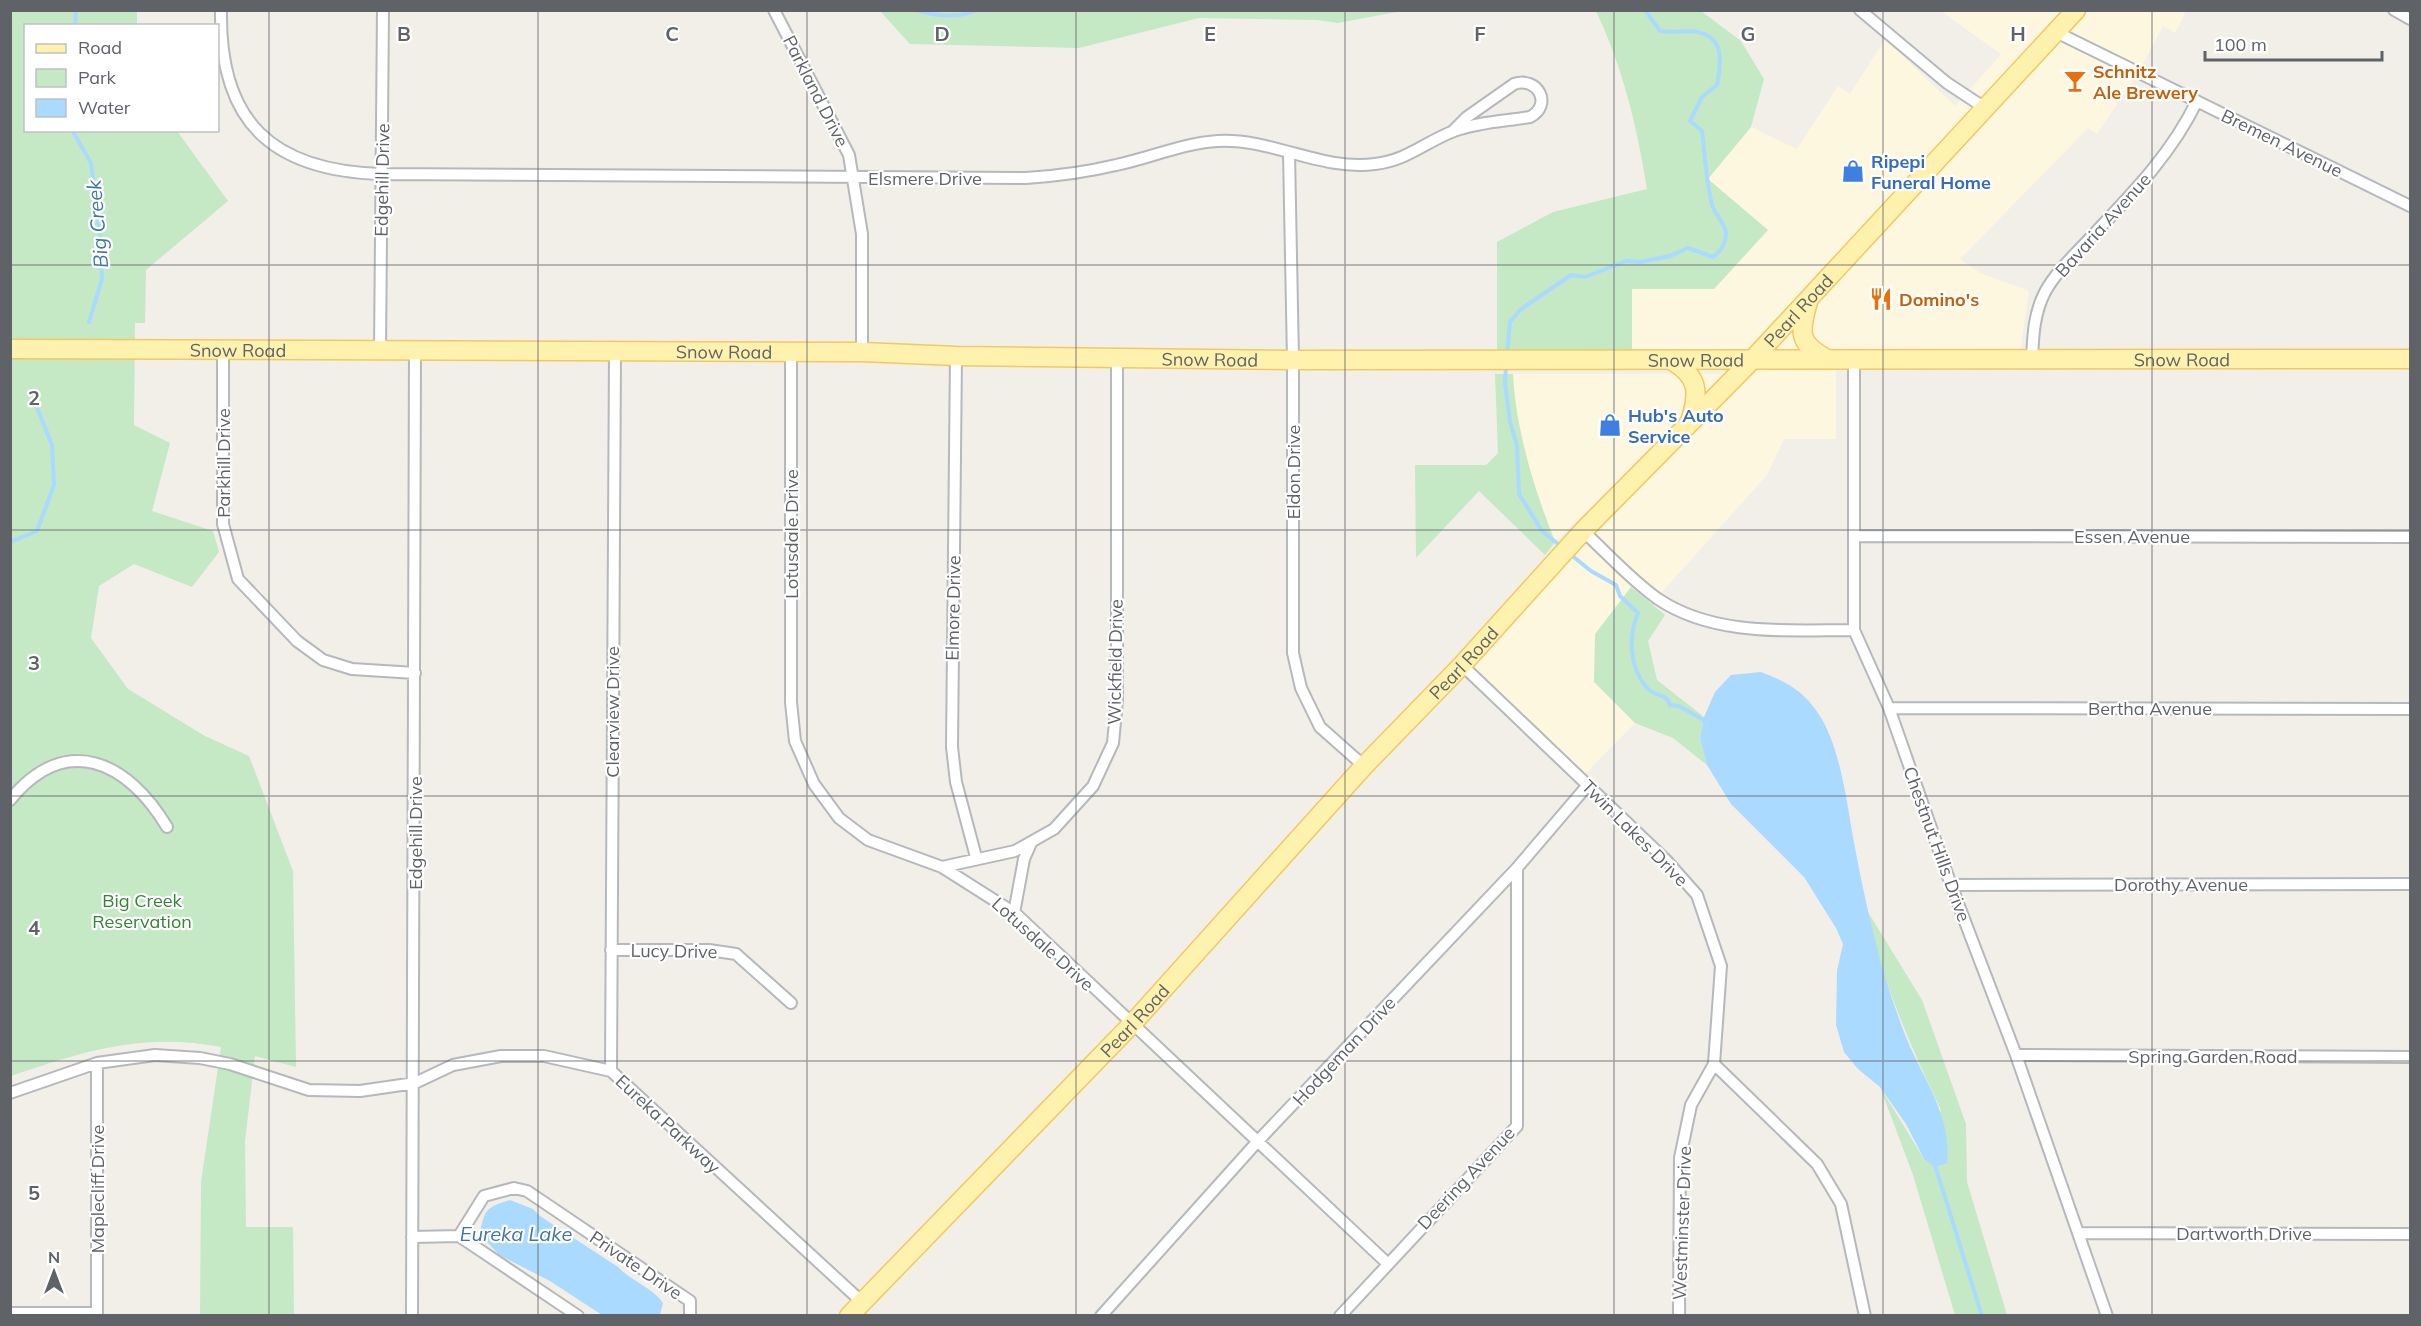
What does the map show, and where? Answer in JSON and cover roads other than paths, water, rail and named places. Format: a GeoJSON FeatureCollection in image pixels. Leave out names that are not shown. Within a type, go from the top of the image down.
{"type":"FeatureCollection","features":[{"type":"Feature","properties":{"kind":"main road","name":"Pearl Road"},"geometry":{"type":"LineString","coordinates":[[849,1316],[1132,1024],[1364,766],[1462,665],[1583,531],[1752,360],[2076,10]]}},
{"type":"Feature","properties":{"kind":"main road"},"geometry":{"type":"LineString","coordinates":[[1808,299],[1802,334],[1805,343],[1813,351],[1827,359]]}},
{"type":"Feature","properties":{"kind":"main road","name":"Snow Road"},"geometry":{"type":"LineString","coordinates":[[10,349],[862,352],[956,356],[1117,356],[1293,360],[2410,359]]}},
{"type":"Feature","properties":{"kind":"main road"},"geometry":{"type":"LineString","coordinates":[[1671,360],[1683,367],[1694,382],[1696,397],[1690,424]]}},
{"type":"Feature","properties":{"kind":"street","name":"Elsmere Drive"},"geometry":{"type":"LineString","coordinates":[[221,10],[221,53],[225,70],[236,100],[255,126],[285,152],[319,167],[382,174],[1052,176],[1117,165],[1186,146],[1218,141],[1255,144],[1337,165],[1378,164],[1417,152],[1454,131],[1475,111],[1514,84],[1531,82],[1540,92],[1541,106],[1538,113],[1530,117],[1454,131]]}},
{"type":"Feature","properties":{"kind":"street","name":"Edgehill Drive"},"geometry":{"type":"LineString","coordinates":[[380,350],[383,10]]}},
{"type":"Feature","properties":{"kind":"street","name":"Parkland Drive"},"geometry":{"type":"LineString","coordinates":[[774,10],[849,155],[862,234],[862,352]]}},
{"type":"Feature","properties":{"kind":"street"},"geometry":{"type":"LineString","coordinates":[[1860,10],[1947,83],[1985,108]]}},
{"type":"Feature","properties":{"kind":"street"},"geometry":{"type":"LineString","coordinates":[[2394,10],[2410,19]]}},
{"type":"Feature","properties":{"kind":"street","name":"Bremen Avenue"},"geometry":{"type":"LineString","coordinates":[[2056,32],[2410,206]]}},
{"type":"Feature","properties":{"kind":"street","name":"Bavaria Avenue"},"geometry":{"type":"LineString","coordinates":[[2032,359],[2034,325],[2045,293],[2059,272],[2157,166],[2178,138],[2197,101]]}},
{"type":"Feature","properties":{"kind":"street","name":"Eldon Drive"},"geometry":{"type":"LineString","coordinates":[[1289,153],[1293,360],[1293,653],[1301,688],[1320,727],[1364,766]]}},
{"type":"Feature","properties":{"kind":"street","name":"Parkhill Drive"},"geometry":{"type":"LineString","coordinates":[[223,350],[222,524],[238,579],[297,641],[323,660],[352,669],[415,673]]}},
{"type":"Feature","properties":{"kind":"street","name":"Edgehill Drive"},"geometry":{"type":"LineString","coordinates":[[412,1316],[415,1083],[414,350]]}},
{"type":"Feature","properties":{"kind":"street","name":"Clearview Drive"},"geometry":{"type":"LineString","coordinates":[[611,1071],[615,352]]}},
{"type":"Feature","properties":{"kind":"street","name":"Lotusdale Drive"},"geometry":{"type":"LineString","coordinates":[[791,352],[791,702],[795,741],[814,784],[839,818],[867,840],[942,867],[1014,913],[1387,1263]]}},
{"type":"Feature","properties":{"kind":"street","name":"Elmore Drive"},"geometry":{"type":"LineString","coordinates":[[956,356],[952,747],[956,782],[976,857]]}},
{"type":"Feature","properties":{"kind":"street","name":"Wickfield Drive"},"geometry":{"type":"LineString","coordinates":[[942,867],[976,857],[1015,851],[1054,829],[1093,786],[1113,743],[1117,700],[1117,356]]}},
{"type":"Feature","properties":{"kind":"street","name":"Chestnut Hills Drive"},"geometry":{"type":"LineString","coordinates":[[1854,359],[1854,630],[1889,708],[1951,885],[2016,1055],[2107,1316]]}},
{"type":"Feature","properties":{"kind":"street"},"geometry":{"type":"LineString","coordinates":[[1583,531],[1658,598],[1697,618],[1752,630],[1854,630]]}},
{"type":"Feature","properties":{"kind":"street","name":"Essen Avenue"},"geometry":{"type":"LineString","coordinates":[[1854,536],[2410,537]]}},
{"type":"Feature","properties":{"kind":"street","name":"Twin Lakes Drive"},"geometry":{"type":"LineString","coordinates":[[1462,665],[1666,860],[1697,896],[1721,966],[1714,1064]]}},
{"type":"Feature","properties":{"kind":"street","name":"Bertha Avenue"},"geometry":{"type":"LineString","coordinates":[[1889,708],[2410,709]]}},
{"type":"Feature","properties":{"kind":"street"},"geometry":{"type":"LineString","coordinates":[[10,800],[22,786],[56,766],[71,762],[91,762],[120,773],[137,786],[167,827]]}},
{"type":"Feature","properties":{"kind":"street","name":"Hodgeman Drive"},"geometry":{"type":"LineString","coordinates":[[1101,1316],[1258,1142],[1517,868],[1587,786]]}},
{"type":"Feature","properties":{"kind":"street"},"geometry":{"type":"LineString","coordinates":[[1014,913],[1024,859],[1031,843]]}},
{"type":"Feature","properties":{"kind":"street","name":"Deering Avenue"},"geometry":{"type":"LineString","coordinates":[[1340,1316],[1517,1126],[1517,868]]}},
{"type":"Feature","properties":{"kind":"street","name":"Dorothy Avenue"},"geometry":{"type":"LineString","coordinates":[[1951,885],[2410,884]]}},
{"type":"Feature","properties":{"kind":"street","name":"Lucy Drive"},"geometry":{"type":"LineString","coordinates":[[611,950],[709,950],[736,954],[790,1003]]}},
{"type":"Feature","properties":{"kind":"street","name":"Eureka Parkway"},"geometry":{"type":"LineString","coordinates":[[10,1093],[97,1064],[155,1055],[200,1058],[230,1064],[309,1090],[360,1091],[415,1083],[453,1065],[501,1056],[544,1056],[611,1071],[862,1302]]}},
{"type":"Feature","properties":{"kind":"street","name":"Spring Garden Road"},"geometry":{"type":"LineString","coordinates":[[2016,1055],[2410,1057]]}},
{"type":"Feature","properties":{"kind":"street","name":"Maplecliff Drive"},"geometry":{"type":"LineString","coordinates":[[97,1064],[97,1314]]}},
{"type":"Feature","properties":{"kind":"street"},"geometry":{"type":"LineString","coordinates":[[1714,1064],[1817,1164],[1841,1204],[1865,1316]]}},
{"type":"Feature","properties":{"kind":"street","name":"Westminster Drive"},"geometry":{"type":"LineString","coordinates":[[1679,1316],[1680,1158],[1691,1105],[1714,1064]]}},
{"type":"Feature","properties":{"kind":"street","name":"Private Drive"},"geometry":{"type":"LineString","coordinates":[[459,1236],[484,1196],[514,1188],[527,1191],[690,1301],[690,1316]]}},
{"type":"Feature","properties":{"kind":"street","name":"Dartworth Drive"},"geometry":{"type":"LineString","coordinates":[[2078,1233],[2410,1234]]}},
{"type":"Feature","properties":{"kind":"street"},"geometry":{"type":"LineString","coordinates":[[412,1237],[459,1236],[578,1316]]}},
{"type":"Feature","properties":{"kind":"street"},"geometry":{"type":"LineString","coordinates":[[10,1313],[97,1314]]}},
{"type":"Feature","properties":{"kind":"water"},"geometry":{"type":"Polygon","coordinates":[[[1761,672],[1786,683],[1806,698],[1818,713],[1833,744],[1875,941],[1904,1032],[1940,1111],[1945,1128],[1947,1163],[1935,1167],[1924,1159],[1906,1124],[1880,1087],[1858,1069],[1844,1052],[1836,1025],[1837,971],[1843,944],[1836,928],[1804,877],[1731,804],[1707,765],[1700,739],[1704,717],[1715,692],[1731,675],[1761,672]]]}},
{"type":"Feature","properties":{"kind":"water","name":"Eureka Lake"},"geometry":{"type":"Polygon","coordinates":[[[510,1200],[533,1209],[653,1293],[663,1303],[660,1315],[602,1315],[550,1281],[499,1255],[480,1234],[481,1226],[485,1214],[491,1207],[510,1200]]]}},
{"type":"Feature","properties":{"kind":"waterway","name":"Big Creek"},"geometry":{"type":"LineString","coordinates":[[75,24],[76,10]]}},
{"type":"Feature","properties":{"kind":"waterway"},"geometry":{"type":"LineString","coordinates":[[916,10],[947,16],[962,15],[977,10]]}},
{"type":"Feature","properties":{"kind":"waterway"},"geometry":{"type":"LineString","coordinates":[[1507,355],[1510,322],[1520,310],[1571,275],[1585,277],[1626,261],[1640,262],[1670,256],[1688,248],[1713,257],[1724,244],[1726,230],[1713,209],[1702,131],[1690,121],[1702,97],[1717,85],[1720,66],[1718,49],[1715,42],[1701,33],[1660,31],[1645,10]]}},
{"type":"Feature","properties":{"kind":"waterway","name":"Big Creek"},"geometry":{"type":"LineString","coordinates":[[73,132],[91,163],[101,244],[102,279],[89,322]]}},
{"type":"Feature","properties":{"kind":"waterway"},"geometry":{"type":"LineString","coordinates":[[1506,366],[1505,383],[1510,422],[1517,446],[1519,494],[1542,531],[1562,547]]}},
{"type":"Feature","properties":{"kind":"waterway","name":"Big Creek"},"geometry":{"type":"LineString","coordinates":[[10,542],[37,531],[54,485],[52,445],[36,405]]}},
{"type":"Feature","properties":{"kind":"waterway"},"geometry":{"type":"LineString","coordinates":[[1570,554],[1591,571],[1616,585],[1620,596],[1638,613],[1633,632],[1632,652],[1637,671],[1647,688],[1667,699],[1670,705],[1679,706],[1707,722]]}},
{"type":"Feature","properties":{"kind":"waterway"},"geometry":{"type":"LineString","coordinates":[[1934,1162],[1982,1316]]}},
{"type":"Feature","properties":{"kind":"place","name":"Schnitz Ale Brewery"},"geometry":{"type":"Point","coordinates":[2075,81]}},
{"type":"Feature","properties":{"kind":"place","name":"Ripepi Funeral Home"},"geometry":{"type":"Point","coordinates":[1853,171]}},
{"type":"Feature","properties":{"kind":"place","name":"Domino's"},"geometry":{"type":"Point","coordinates":[1881,299]}},
{"type":"Feature","properties":{"kind":"place","name":"Hub's Auto Service"},"geometry":{"type":"Point","coordinates":[1610,425]}},
{"type":"Feature","properties":{"kind":"park label","name":"Big Creek Reservation"},"geometry":{"type":"Point","coordinates":[142,910]}}]}
